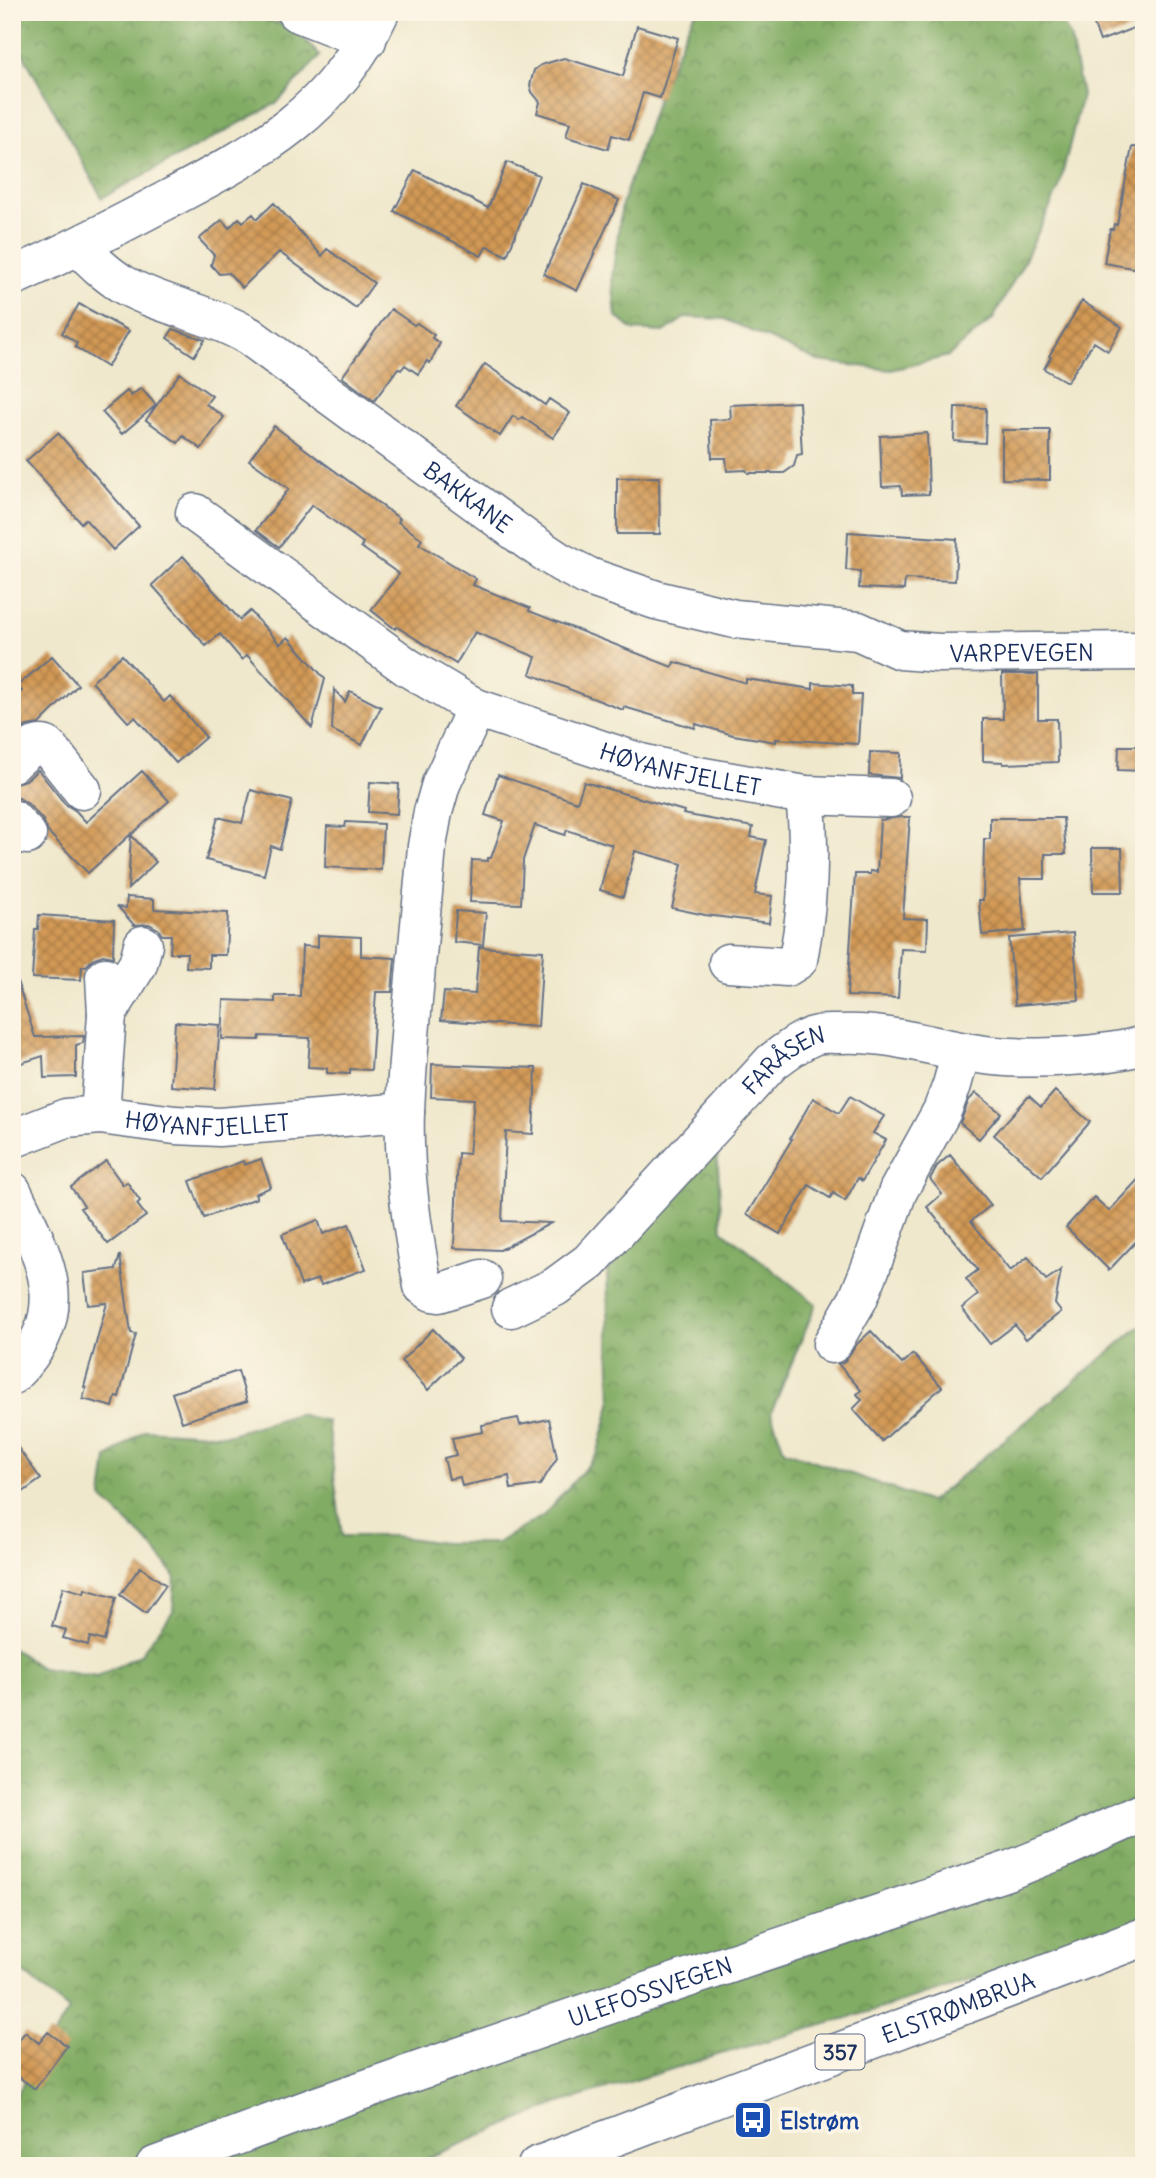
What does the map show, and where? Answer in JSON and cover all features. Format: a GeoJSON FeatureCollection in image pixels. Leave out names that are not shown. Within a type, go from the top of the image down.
{"type":"FeatureCollection","features":[{"type":"Feature","properties":{"kind":"street"},"geometry":{"type":"LineString","coordinates":[[12,277],[79,247],[258,151],[286,131],[336,84],[373,26],[296,12]]}},
{"type":"Feature","properties":{"kind":"street","name":"BAKKANE"},"geometry":{"type":"LineString","coordinates":[[79,247],[105,272],[124,285],[210,316],[249,336],[560,562],[589,576],[656,600],[736,619],[858,631],[900,650]]}},
{"type":"Feature","properties":{"kind":"street","name":"HØYANFJELLET"},"geometry":{"type":"LineString","coordinates":[[195,513],[407,667],[476,708],[641,763],[698,776],[805,795],[891,798]]}},
{"type":"Feature","properties":{"kind":"street","name":"VARPEVEGEN"},"geometry":{"type":"LineString","coordinates":[[900,650],[939,653],[1144,651]]}},
{"type":"Feature","properties":{"kind":"street"},"geometry":{"type":"LineString","coordinates":[[476,708],[441,784],[431,823],[405,1112],[412,1233],[423,1286],[439,1293],[482,1279]]}},
{"type":"Feature","properties":{"kind":"street"},"geometry":{"type":"LineString","coordinates":[[12,763],[37,745],[43,744],[82,790]]}},
{"type":"Feature","properties":{"kind":"street"},"geometry":{"type":"LineString","coordinates":[[728,963],[787,967],[799,960],[803,938],[809,832],[805,795]]}},
{"type":"Feature","properties":{"kind":"street"},"geometry":{"type":"LineString","coordinates":[[100,1115],[106,995],[134,973],[143,945]]}},
{"type":"Feature","properties":{"kind":"street","name":"FARÅSEN"},"geometry":{"type":"LineString","coordinates":[[511,1308],[555,1287],[589,1262],[772,1062],[793,1046],[815,1035],[886,1034],[961,1052],[996,1057],[1105,1052],[1144,1045]]}},
{"type":"Feature","properties":{"kind":"street"},"geometry":{"type":"LineString","coordinates":[[832,1344],[858,1299],[898,1191],[942,1111],[961,1052]]}},
{"type":"Feature","properties":{"kind":"street","name":"HØYANFJELLET"},"geometry":{"type":"LineString","coordinates":[[12,1139],[66,1118],[100,1115],[175,1125],[219,1126],[405,1112]]}},
{"type":"Feature","properties":{"kind":"street"},"geometry":{"type":"LineString","coordinates":[[12,1191],[43,1258],[50,1290],[50,1310],[37,1348],[12,1375]]}},
{"type":"Feature","properties":{"kind":"street","name":"ULEFOSSVEGEN"},"geometry":{"type":"LineString","coordinates":[[155,2166],[330,2101],[1010,1870],[1092,1837],[1144,1812]]}},
{"type":"Feature","properties":{"kind":"street","name":"ELSTRØMBRUA"},"geometry":{"type":"LineString","coordinates":[[537,2166],[1144,1937]]}},
{"type":"Feature","properties":{"kind":"green space"},"geometry":{"type":"Polygon","coordinates":[[[12,12],[245,12],[294,28],[320,56],[277,103],[102,198],[12,34],[12,12]]]}},
{"type":"Feature","properties":{"kind":"green space"},"geometry":{"type":"Polygon","coordinates":[[[697,12],[1055,12],[1070,36],[1082,95],[1059,188],[993,319],[948,356],[891,370],[818,361],[725,319],[686,317],[664,332],[633,330],[616,316],[612,278],[622,204],[661,88],[697,12]]]}},
{"type":"Feature","properties":{"kind":"green space"},"geometry":{"type":"Polygon","coordinates":[[[717,1152],[722,1230],[816,1304],[771,1413],[784,1450],[930,1502],[1144,1323],[1144,1920],[1043,1957],[886,2007],[557,2104],[408,2166],[12,2166],[12,2102],[69,2010],[12,1964],[12,1648],[41,1668],[97,1677],[140,1655],[173,1611],[175,1576],[151,1545],[102,1498],[107,1458],[145,1430],[227,1435],[297,1414],[327,1421],[342,1536],[393,1536],[443,1543],[497,1543],[544,1515],[597,1455],[611,1404],[607,1271],[717,1152]]]}},
{"type":"Feature","properties":{"kind":"building"},"geometry":{"type":"Polygon","coordinates":[[[1089,12],[1144,12],[1144,24],[1100,41],[1089,12]]]}},
{"type":"Feature","properties":{"kind":"building"},"geometry":{"type":"Polygon","coordinates":[[[637,26],[678,38],[660,98],[643,93],[629,140],[612,135],[608,149],[570,138],[566,136],[570,123],[537,113],[540,102],[530,85],[534,70],[564,58],[623,76],[637,26]]]}},
{"type":"Feature","properties":{"kind":"building"},"geometry":{"type":"Polygon","coordinates":[[[1132,147],[1144,148],[1144,270],[1104,263],[1110,229],[1113,229],[1114,224],[1117,225],[1132,147]]]}},
{"type":"Feature","properties":{"kind":"building"},"geometry":{"type":"Polygon","coordinates":[[[507,162],[539,175],[507,256],[487,246],[481,256],[394,211],[415,170],[488,208],[507,162]]]}},
{"type":"Feature","properties":{"kind":"building"},"geometry":{"type":"Polygon","coordinates":[[[584,184],[619,200],[577,291],[544,274],[584,184]]]}},
{"type":"Feature","properties":{"kind":"building"},"geometry":{"type":"Polygon","coordinates":[[[274,203],[322,256],[327,249],[374,283],[356,308],[279,252],[242,288],[229,273],[219,274],[211,265],[214,255],[199,239],[222,220],[229,228],[239,218],[243,222],[253,214],[257,219],[274,203]]]}},
{"type":"Feature","properties":{"kind":"building"},"geometry":{"type":"Polygon","coordinates":[[[1082,301],[1122,327],[1108,351],[1094,342],[1067,382],[1044,369],[1082,301]]]}},
{"type":"Feature","properties":{"kind":"building"},"geometry":{"type":"Polygon","coordinates":[[[79,304],[129,331],[107,367],[75,347],[77,343],[62,333],[79,304]]]}},
{"type":"Feature","properties":{"kind":"building"},"geometry":{"type":"Polygon","coordinates":[[[391,309],[414,325],[417,323],[440,343],[430,363],[427,361],[418,374],[405,365],[401,370],[398,368],[374,401],[342,377],[391,309]]]}},
{"type":"Feature","properties":{"kind":"building"},"geometry":{"type":"Polygon","coordinates":[[[173,329],[205,340],[194,356],[167,338],[173,329]]]}},
{"type":"Feature","properties":{"kind":"building"},"geometry":{"type":"Polygon","coordinates":[[[485,364],[545,405],[549,399],[570,413],[553,438],[522,417],[519,420],[513,416],[500,436],[456,406],[485,364]]]}},
{"type":"Feature","properties":{"kind":"building"},"geometry":{"type":"Polygon","coordinates":[[[180,373],[212,396],[206,404],[224,417],[201,449],[183,436],[178,443],[146,420],[180,373]]]}},
{"type":"Feature","properties":{"kind":"building"},"geometry":{"type":"Polygon","coordinates":[[[141,388],[156,405],[122,434],[102,412],[127,391],[131,396],[141,388]]]}},
{"type":"Feature","properties":{"kind":"building"},"geometry":{"type":"Polygon","coordinates":[[[799,402],[802,454],[797,455],[794,466],[784,473],[727,471],[726,458],[712,458],[710,420],[731,419],[730,405],[799,402]]]}},
{"type":"Feature","properties":{"kind":"building"},"geometry":{"type":"Polygon","coordinates":[[[955,407],[986,408],[985,443],[954,441],[955,407]]]}},
{"type":"Feature","properties":{"kind":"building"},"geometry":{"type":"Polygon","coordinates":[[[274,426],[400,519],[398,522],[422,539],[419,544],[476,579],[473,585],[530,608],[529,611],[672,667],[674,662],[746,683],[746,679],[813,689],[813,683],[852,686],[852,695],[861,695],[858,744],[776,739],[776,742],[733,735],[696,724],[695,728],[624,707],[623,710],[530,674],[536,657],[475,632],[456,664],[397,627],[395,629],[371,610],[399,574],[361,547],[363,543],[312,505],[279,547],[256,530],[289,489],[249,460],[274,426]]]}},
{"type":"Feature","properties":{"kind":"building"},"geometry":{"type":"Polygon","coordinates":[[[1002,430],[1050,430],[1050,480],[1002,479],[1002,430]]]}},
{"type":"Feature","properties":{"kind":"building"},"geometry":{"type":"Polygon","coordinates":[[[58,433],[139,526],[113,550],[85,519],[81,523],[26,461],[58,433]]]}},
{"type":"Feature","properties":{"kind":"building"},"geometry":{"type":"Polygon","coordinates":[[[927,433],[929,494],[902,495],[901,486],[882,487],[880,436],[927,433]]]}},
{"type":"Feature","properties":{"kind":"building"},"geometry":{"type":"Polygon","coordinates":[[[659,477],[660,534],[617,534],[617,478],[659,477]]]}},
{"type":"Feature","properties":{"kind":"building"},"geometry":{"type":"Polygon","coordinates":[[[848,532],[957,539],[955,581],[905,579],[904,590],[859,588],[860,571],[846,570],[848,532]]]}},
{"type":"Feature","properties":{"kind":"building"},"geometry":{"type":"Polygon","coordinates":[[[183,556],[240,620],[250,611],[280,644],[288,637],[325,679],[312,728],[247,655],[242,660],[220,634],[206,646],[152,585],[183,556]]]}},
{"type":"Feature","properties":{"kind":"building"},"geometry":{"type":"Polygon","coordinates":[[[122,655],[164,702],[170,696],[206,737],[176,763],[135,717],[128,722],[92,682],[122,655]]]}},
{"type":"Feature","properties":{"kind":"building"},"geometry":{"type":"Polygon","coordinates":[[[52,656],[78,685],[39,724],[27,726],[12,734],[12,693],[15,697],[22,691],[17,686],[52,656]]]}},
{"type":"Feature","properties":{"kind":"building"},"geometry":{"type":"Polygon","coordinates":[[[1002,674],[1038,674],[1038,719],[1057,719],[1058,762],[1003,764],[983,761],[983,719],[1003,719],[1002,674]]]}},
{"type":"Feature","properties":{"kind":"building"},"geometry":{"type":"Polygon","coordinates":[[[334,689],[345,702],[350,691],[381,707],[362,745],[332,730],[334,689]]]}},
{"type":"Feature","properties":{"kind":"building"},"geometry":{"type":"Polygon","coordinates":[[[1119,746],[1144,746],[1144,771],[1118,770],[1119,746]]]}},
{"type":"Feature","properties":{"kind":"building"},"geometry":{"type":"Polygon","coordinates":[[[870,752],[901,753],[900,778],[869,775],[870,752]]]}},
{"type":"Feature","properties":{"kind":"building"},"geometry":{"type":"Polygon","coordinates":[[[38,770],[65,804],[86,822],[142,771],[169,801],[131,835],[156,862],[128,889],[131,834],[88,873],[48,832],[43,820],[28,804],[19,798],[12,798],[12,784],[26,780],[38,770]]]}},
{"type":"Feature","properties":{"kind":"building"},"geometry":{"type":"Polygon","coordinates":[[[498,775],[577,802],[584,782],[684,811],[683,814],[753,827],[751,837],[766,840],[755,894],[772,896],[769,923],[672,908],[682,864],[635,851],[623,897],[600,890],[612,845],[567,830],[565,835],[535,825],[523,860],[521,904],[470,902],[472,860],[488,861],[488,858],[491,858],[504,821],[485,815],[498,775]]]}},
{"type":"Feature","properties":{"kind":"building"},"geometry":{"type":"Polygon","coordinates":[[[370,782],[399,784],[397,814],[368,812],[370,782]]]}},
{"type":"Feature","properties":{"kind":"building"},"geometry":{"type":"Polygon","coordinates":[[[251,790],[292,801],[280,849],[271,846],[264,875],[206,860],[218,817],[242,823],[251,790]]]}},
{"type":"Feature","properties":{"kind":"building"},"geometry":{"type":"Polygon","coordinates":[[[910,817],[903,918],[928,919],[927,950],[901,949],[898,998],[847,996],[855,874],[877,872],[880,820],[910,817]]]}},
{"type":"Feature","properties":{"kind":"building"},"geometry":{"type":"Polygon","coordinates":[[[990,818],[1063,818],[1066,854],[1045,854],[1045,879],[1020,879],[1025,931],[982,935],[979,900],[983,900],[984,839],[990,839],[990,818]]]}},
{"type":"Feature","properties":{"kind":"building"},"geometry":{"type":"Polygon","coordinates":[[[346,822],[383,824],[381,870],[325,867],[327,826],[345,827],[346,822]]]}},
{"type":"Feature","properties":{"kind":"building"},"geometry":{"type":"Polygon","coordinates":[[[1092,848],[1122,848],[1123,892],[1093,892],[1092,848]]]}},
{"type":"Feature","properties":{"kind":"building"},"geometry":{"type":"Polygon","coordinates":[[[127,897],[154,899],[154,909],[228,913],[226,955],[209,955],[209,968],[186,967],[187,953],[170,953],[171,935],[162,935],[149,924],[134,925],[118,907],[126,908],[127,897]]]}},
{"type":"Feature","properties":{"kind":"building"},"geometry":{"type":"Polygon","coordinates":[[[456,911],[486,913],[483,945],[454,942],[456,911]]]}},
{"type":"Feature","properties":{"kind":"building"},"geometry":{"type":"Polygon","coordinates":[[[39,915],[114,920],[113,957],[103,955],[82,966],[81,980],[32,978],[35,929],[38,929],[39,915]]]}},
{"type":"Feature","properties":{"kind":"building"},"geometry":{"type":"Polygon","coordinates":[[[1073,933],[1079,1000],[1015,1005],[1009,938],[1073,933]]]}},
{"type":"Feature","properties":{"kind":"building"},"geometry":{"type":"Polygon","coordinates":[[[318,935],[361,937],[361,956],[395,958],[392,992],[376,992],[371,1070],[350,1069],[350,1074],[327,1073],[327,1068],[308,1067],[310,1038],[260,1036],[259,1040],[222,1039],[224,1000],[275,1002],[275,996],[300,996],[302,946],[318,947],[318,935]]]}},
{"type":"Feature","properties":{"kind":"building"},"geometry":{"type":"Polygon","coordinates":[[[479,947],[543,951],[538,1027],[441,1020],[444,992],[475,994],[479,947]]]}},
{"type":"Feature","properties":{"kind":"building"},"geometry":{"type":"Polygon","coordinates":[[[12,981],[17,981],[35,1037],[84,1036],[83,1043],[76,1045],[76,1077],[44,1078],[43,1056],[12,1066],[12,981]]]}},
{"type":"Feature","properties":{"kind":"building"},"geometry":{"type":"Polygon","coordinates":[[[175,1022],[220,1025],[215,1089],[171,1086],[175,1022]]]}},
{"type":"Feature","properties":{"kind":"building"},"geometry":{"type":"Polygon","coordinates":[[[432,1064],[536,1068],[533,1134],[506,1132],[502,1221],[551,1223],[500,1250],[454,1248],[458,1153],[469,1154],[474,1099],[431,1097],[432,1064]]]}},
{"type":"Feature","properties":{"kind":"building"},"geometry":{"type":"Polygon","coordinates":[[[1055,1091],[1090,1122],[1042,1177],[994,1135],[1029,1096],[1041,1107],[1055,1091]]]}},
{"type":"Feature","properties":{"kind":"building"},"geometry":{"type":"Polygon","coordinates":[[[976,1093],[1001,1113],[979,1139],[960,1123],[969,1100],[976,1093]]]}},
{"type":"Feature","properties":{"kind":"building"},"geometry":{"type":"Polygon","coordinates":[[[850,1096],[884,1116],[873,1133],[886,1140],[862,1181],[858,1178],[845,1201],[833,1193],[830,1198],[809,1185],[780,1234],[747,1214],[813,1098],[839,1113],[850,1096]]]}},
{"type":"Feature","properties":{"kind":"building"},"geometry":{"type":"Polygon","coordinates":[[[950,1155],[991,1205],[971,1221],[1010,1271],[1028,1257],[1046,1280],[1061,1270],[1055,1304],[1061,1312],[1026,1339],[1015,1325],[990,1344],[962,1308],[978,1295],[966,1279],[978,1270],[927,1207],[942,1194],[930,1179],[937,1166],[950,1155]]]}},
{"type":"Feature","properties":{"kind":"building"},"geometry":{"type":"Polygon","coordinates":[[[261,1159],[271,1187],[255,1194],[257,1198],[204,1218],[190,1181],[243,1161],[244,1165],[261,1159]]]}},
{"type":"Feature","properties":{"kind":"building"},"geometry":{"type":"Polygon","coordinates":[[[106,1161],[123,1185],[127,1182],[146,1216],[108,1244],[80,1208],[84,1206],[71,1187],[106,1161]]]}},
{"type":"Feature","properties":{"kind":"building"},"geometry":{"type":"Polygon","coordinates":[[[1144,1173],[1144,1233],[1109,1270],[1066,1227],[1094,1197],[1109,1211],[1144,1173]]]}},
{"type":"Feature","properties":{"kind":"building"},"geometry":{"type":"Polygon","coordinates":[[[318,1220],[323,1234],[349,1224],[366,1269],[321,1285],[318,1279],[301,1285],[282,1234],[318,1220]]]}},
{"type":"Feature","properties":{"kind":"building"},"geometry":{"type":"Polygon","coordinates":[[[120,1255],[131,1333],[136,1334],[119,1397],[116,1396],[113,1407],[83,1399],[107,1303],[88,1305],[84,1273],[116,1269],[120,1255]]]}},
{"type":"Feature","properties":{"kind":"building"},"geometry":{"type":"Polygon","coordinates":[[[433,1329],[461,1358],[428,1390],[401,1361],[433,1329]]]}},
{"type":"Feature","properties":{"kind":"building"},"geometry":{"type":"Polygon","coordinates":[[[871,1331],[902,1364],[913,1354],[942,1387],[882,1441],[853,1409],[862,1400],[857,1394],[861,1390],[838,1364],[843,1363],[871,1331]]]}},
{"type":"Feature","properties":{"kind":"building"},"geometry":{"type":"Polygon","coordinates":[[[238,1371],[247,1401],[182,1422],[172,1393],[238,1371]]]}},
{"type":"Feature","properties":{"kind":"building"},"geometry":{"type":"Polygon","coordinates":[[[518,1418],[520,1425],[549,1419],[557,1458],[540,1485],[511,1489],[509,1476],[462,1486],[460,1477],[449,1479],[444,1458],[456,1455],[452,1438],[483,1432],[482,1425],[518,1418]]]}},
{"type":"Feature","properties":{"kind":"building"},"geometry":{"type":"Polygon","coordinates":[[[12,1440],[41,1479],[12,1500],[12,1440]]]}},
{"type":"Feature","properties":{"kind":"building"},"geometry":{"type":"Polygon","coordinates":[[[140,1567],[166,1585],[146,1613],[120,1595],[140,1567]]]}},
{"type":"Feature","properties":{"kind":"building"},"geometry":{"type":"Polygon","coordinates":[[[63,1587],[84,1593],[85,1589],[116,1598],[104,1641],[90,1637],[88,1645],[63,1638],[66,1630],[52,1626],[63,1587]]]}},
{"type":"Feature","properties":{"kind":"building"},"geometry":{"type":"Polygon","coordinates":[[[25,2032],[39,2043],[48,2032],[67,2046],[35,2089],[12,2072],[12,2050],[25,2032]]]}},
{"type":"Feature","properties":{"kind":"place","name":"Elstrøm"},"geometry":{"type":"Point","coordinates":[753,2120]}}]}
